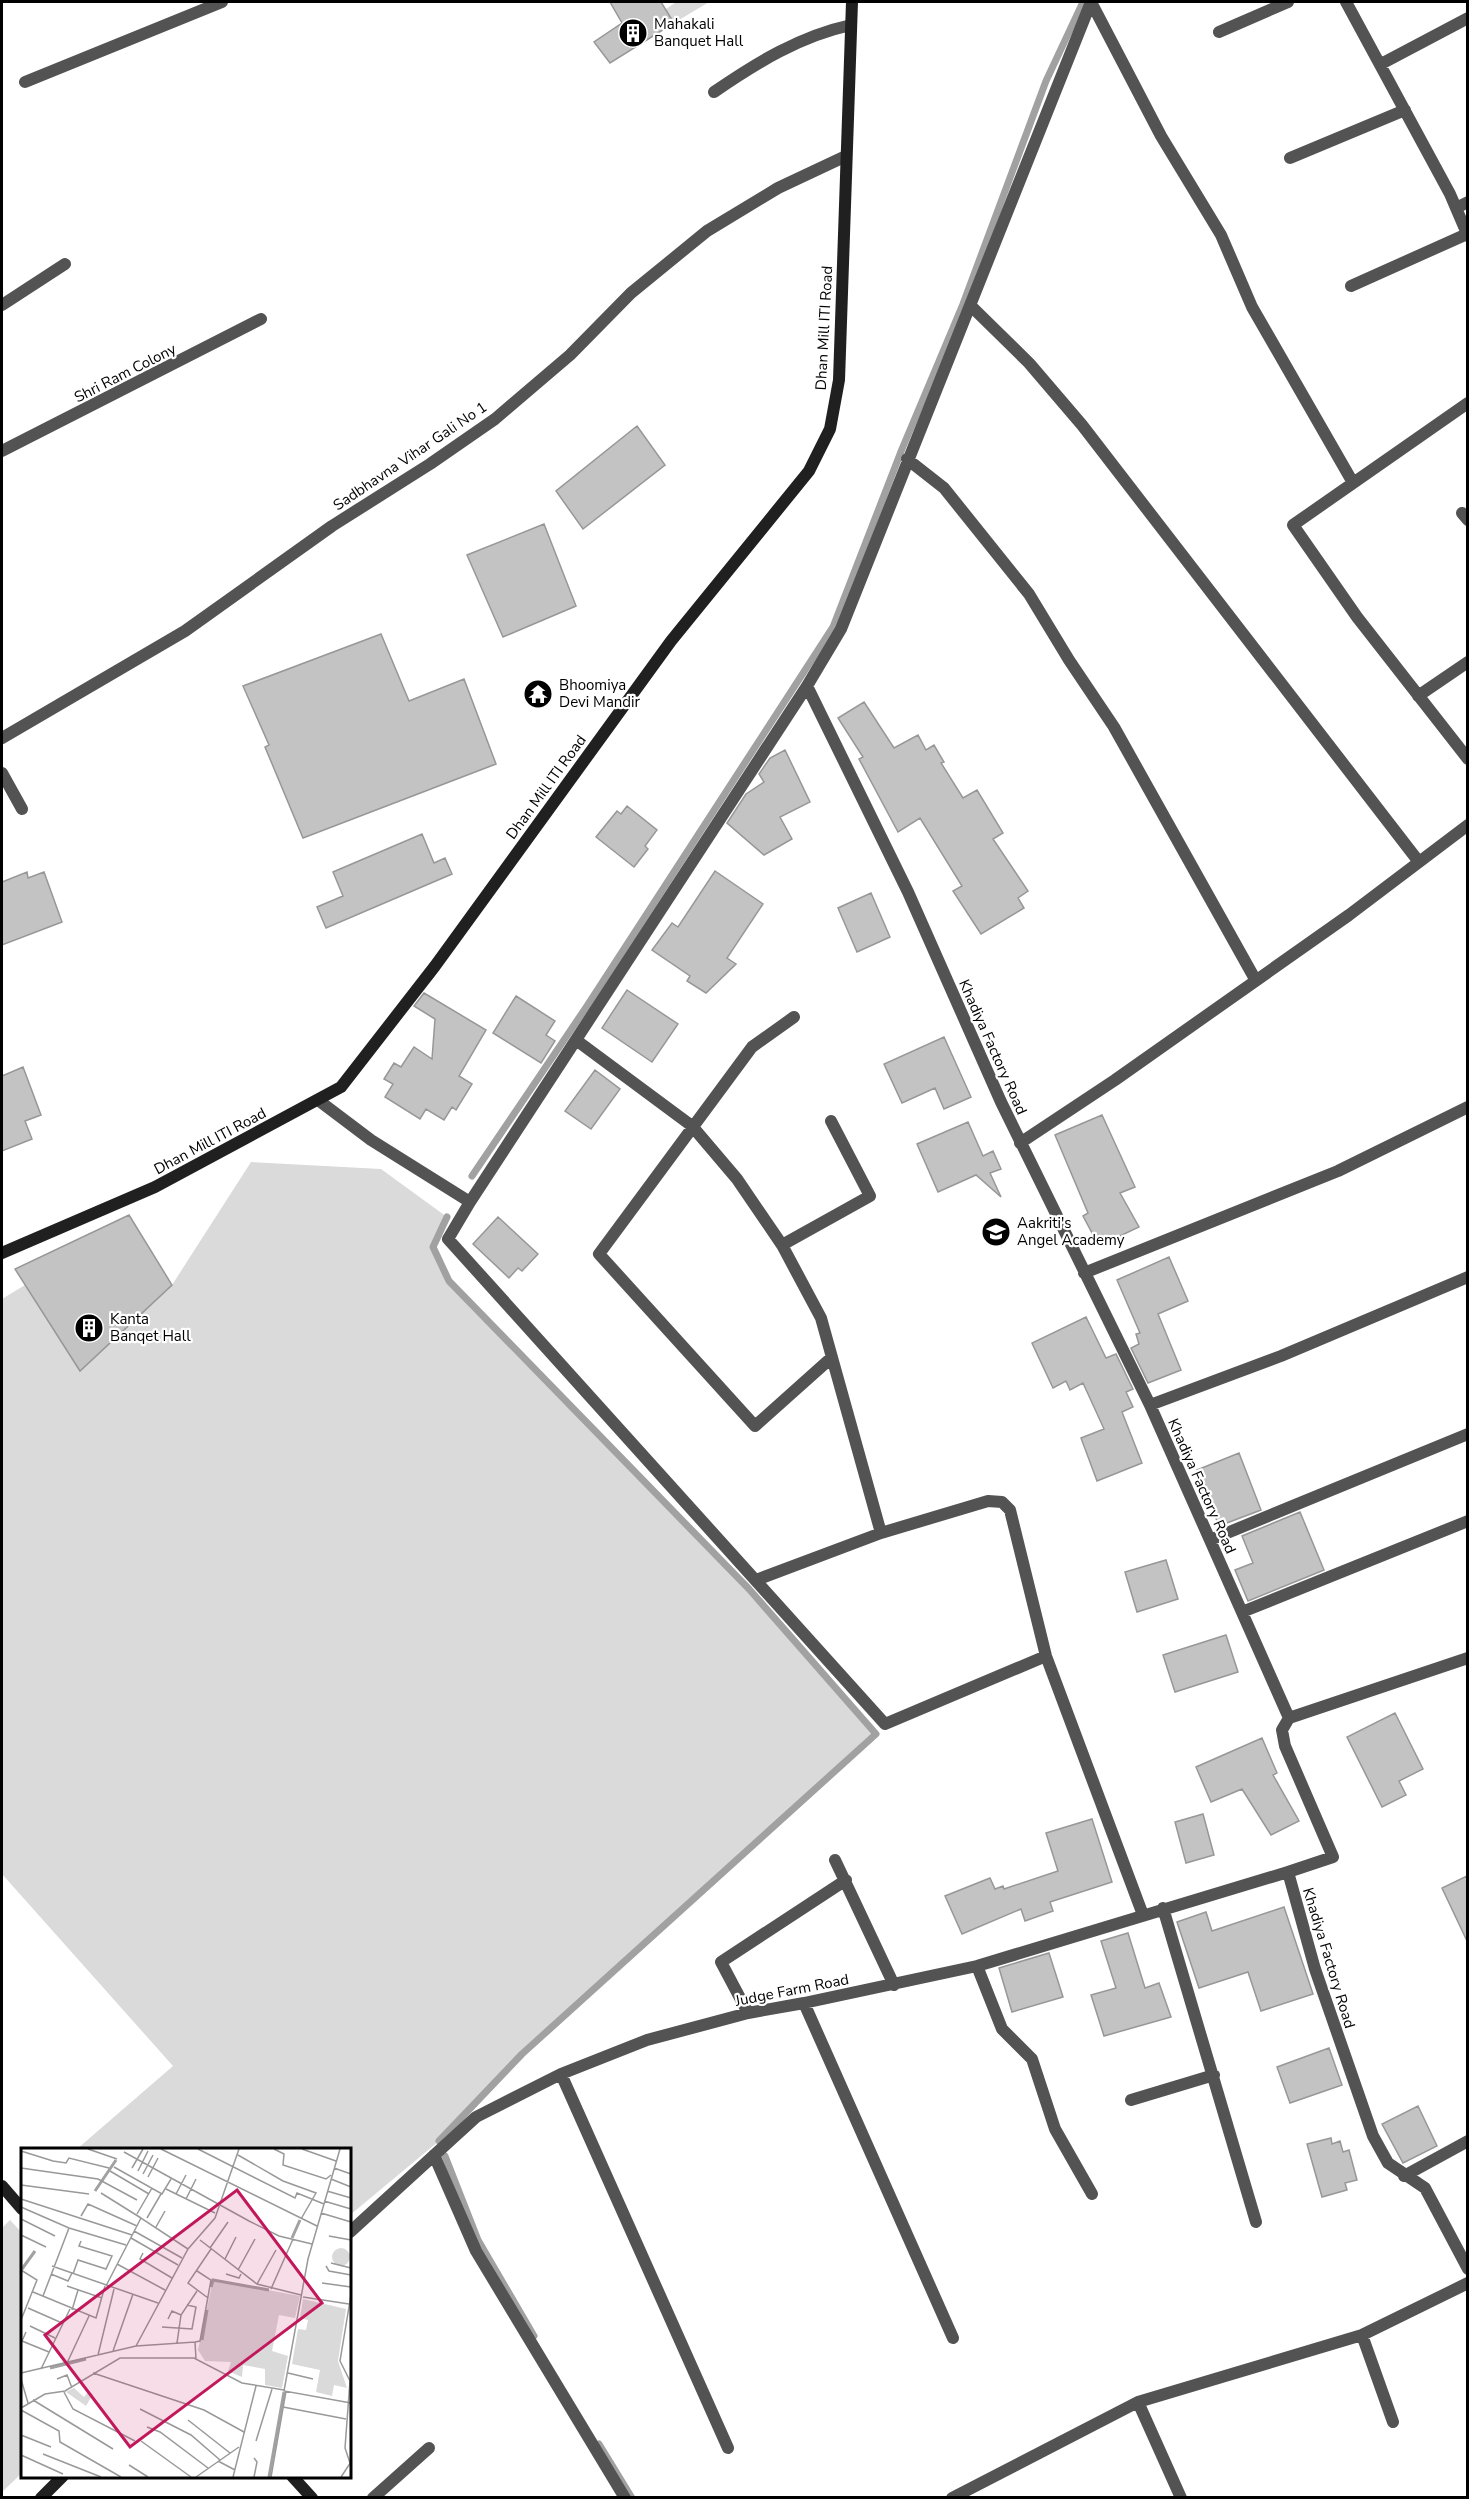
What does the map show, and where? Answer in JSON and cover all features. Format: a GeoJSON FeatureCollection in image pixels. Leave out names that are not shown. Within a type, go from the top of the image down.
{"type":"FeatureCollection","features":[{"type":"Feature","properties":{"kind":"street"},"geometry":{"type":"LineString","coordinates":[[26,82],[222,2]]}},
{"type":"Feature","properties":{"kind":"street","name":"Dhan Mill ITI Road"},"geometry":{"type":"LineString","coordinates":[[2,1252],[155,1187],[341,1087],[435,966],[670,641],[808,471],[830,429],[840,380],[852,2]]}},
{"type":"Feature","properties":{"kind":"street"},"geometry":{"type":"LineString","coordinates":[[1046,1656],[885,1724],[448,1239],[807,686],[841,629],[907,459],[972,307],[1091,2]]}},
{"type":"Feature","properties":{"kind":"street"},"geometry":{"type":"LineString","coordinates":[[1091,2],[1161,136],[1221,235],[1252,307],[1352,481]]}},
{"type":"Feature","properties":{"kind":"street"},"geometry":{"type":"LineString","coordinates":[[1219,32],[1288,2]]}},
{"type":"Feature","properties":{"kind":"street"},"geometry":{"type":"LineString","coordinates":[[1346,2],[1405,110],[1462,205],[1467,235],[1351,286]]}},
{"type":"Feature","properties":{"kind":"street"},"geometry":{"type":"LineString","coordinates":[[1380,64],[1467,18]]}},
{"type":"Feature","properties":{"kind":"street"},"geometry":{"type":"LineString","coordinates":[[714,92],[785,49],[825,31],[851,25]]}},
{"type":"Feature","properties":{"kind":"street"},"geometry":{"type":"LineString","coordinates":[[1290,158],[1405,110]]}},
{"type":"Feature","properties":{"kind":"street","name":"Sadbhavna Vihar Gali No 1"},"geometry":{"type":"LineString","coordinates":[[2,738],[184,631],[332,526],[430,464],[495,419],[570,355],[631,293],[707,231],[778,188],[846,156]]}},
{"type":"Feature","properties":{"kind":"street"},"geometry":{"type":"LineString","coordinates":[[2,305],[65,264]]}},
{"type":"Feature","properties":{"kind":"street"},"geometry":{"type":"LineString","coordinates":[[972,307],[1029,363],[1082,426],[1419,862]]}},
{"type":"Feature","properties":{"kind":"street","name":"Shri Ram Colony"},"geometry":{"type":"LineString","coordinates":[[2,451],[261,319]]}},
{"type":"Feature","properties":{"kind":"street"},"geometry":{"type":"LineString","coordinates":[[1467,403],[1352,481],[1293,525],[1357,617],[1467,759]]}},
{"type":"Feature","properties":{"kind":"street"},"geometry":{"type":"LineString","coordinates":[[907,459],[944,488],[1029,594],[1069,660],[1114,727],[1255,980]]}},
{"type":"Feature","properties":{"kind":"street"},"geometry":{"type":"LineString","coordinates":[[1418,696],[1467,662]]}},
{"type":"Feature","properties":{"kind":"street","name":"Khadiya Factory Road"},"geometry":{"type":"LineString","coordinates":[[807,686],[908,892],[1020,1143],[1150,1406],[1289,1718],[1282,1730],[1285,1746],[1333,1857],[1288,1872],[1315,1969],[1373,2136],[1388,2163],[1404,2176],[1414,2179],[1425,2188],[1467,2269]]}},
{"type":"Feature","properties":{"kind":"street"},"geometry":{"type":"LineString","coordinates":[[2,773],[22,809]]}},
{"type":"Feature","properties":{"kind":"street"},"geometry":{"type":"LineString","coordinates":[[1020,1143],[1115,1080],[1350,915],[1467,825]]}},
{"type":"Feature","properties":{"kind":"street"},"geometry":{"type":"LineString","coordinates":[[794,1017],[752,1047],[599,1254],[755,1426],[830,1359]]}},
{"type":"Feature","properties":{"kind":"street"},"geometry":{"type":"LineString","coordinates":[[576,1040],[692,1126],[737,1179],[782,1245],[821,1318],[830,1359],[881,1533]]}},
{"type":"Feature","properties":{"kind":"street"},"geometry":{"type":"LineString","coordinates":[[318,1100],[371,1140],[470,1202]]}},
{"type":"Feature","properties":{"kind":"street"},"geometry":{"type":"LineString","coordinates":[[1084,1273],[1338,1171],[1467,1107]]}},
{"type":"Feature","properties":{"kind":"street"},"geometry":{"type":"LineString","coordinates":[[782,1245],[870,1196],[831,1121]]}},
{"type":"Feature","properties":{"kind":"street"},"geometry":{"type":"LineString","coordinates":[[1150,1406],[1281,1356],[1467,1277]]}},
{"type":"Feature","properties":{"kind":"street"},"geometry":{"type":"LineString","coordinates":[[1210,1540],[1467,1434]]}},
{"type":"Feature","properties":{"kind":"street"},"geometry":{"type":"LineString","coordinates":[[756,1580],[881,1533],[988,1501],[1002,1502],[1010,1510],[1046,1656],[1143,1915]]}},
{"type":"Feature","properties":{"kind":"street"},"geometry":{"type":"LineString","coordinates":[[1242,1612],[1467,1521]]}},
{"type":"Feature","properties":{"kind":"street"},"geometry":{"type":"LineString","coordinates":[[1289,1718],[1467,1658]]}},
{"type":"Feature","properties":{"kind":"street"},"geometry":{"type":"LineString","coordinates":[[835,1860],[894,1985]]}},
{"type":"Feature","properties":{"kind":"street","name":"Judge Farm Road"},"geometry":{"type":"LineString","coordinates":[[351,2231],[476,2117],[561,2074],[647,2040],[748,2013],[894,1985],[977,1966],[1288,1872]]}},
{"type":"Feature","properties":{"kind":"street"},"geometry":{"type":"LineString","coordinates":[[748,2013],[721,1962],[846,1881]]}},
{"type":"Feature","properties":{"kind":"street"},"geometry":{"type":"LineString","coordinates":[[1163,1908],[1256,2223]]}},
{"type":"Feature","properties":{"kind":"street"},"geometry":{"type":"LineString","coordinates":[[977,1966],[1002,2030],[1032,2059],[1054,2129],[1092,2194]]}},
{"type":"Feature","properties":{"kind":"street"},"geometry":{"type":"LineString","coordinates":[[804,2003],[953,2338]]}},
{"type":"Feature","properties":{"kind":"street"},"geometry":{"type":"LineString","coordinates":[[561,2074],[728,2448]]}},
{"type":"Feature","properties":{"kind":"street"},"geometry":{"type":"LineString","coordinates":[[1131,2100],[1214,2075]]}},
{"type":"Feature","properties":{"kind":"street"},"geometry":{"type":"LineString","coordinates":[[1404,2176],[1467,2141]]}},
{"type":"Feature","properties":{"kind":"street"},"geometry":{"type":"LineString","coordinates":[[434,2155],[476,2251],[625,2498]]}},
{"type":"Feature","properties":{"kind":"street"},"geometry":{"type":"LineString","coordinates":[[2,2186],[21,2208]]}},
{"type":"Feature","properties":{"kind":"street"},"geometry":{"type":"LineString","coordinates":[[952,2498],[1138,2402],[1362,2335],[1467,2283]]}},
{"type":"Feature","properties":{"kind":"street"},"geometry":{"type":"LineString","coordinates":[[1362,2335],[1392,2422]]}},
{"type":"Feature","properties":{"kind":"street"},"geometry":{"type":"LineString","coordinates":[[1138,2402],[1181,2498]]}},
{"type":"Feature","properties":{"kind":"street"},"geometry":{"type":"LineString","coordinates":[[373,2498],[429,2448]]}},
{"type":"Feature","properties":{"kind":"street"},"geometry":{"type":"LineString","coordinates":[[41,2498],[61,2478]]}},
{"type":"Feature","properties":{"kind":"street"},"geometry":{"type":"LineString","coordinates":[[294,2478],[312,2498]]}},
{"type":"Feature","properties":{"kind":"shaded area"},"geometry":{"type":"Polygon","coordinates":[[[676,2],[709,2],[674,23],[666,9],[676,2]]]}},
{"type":"Feature","properties":{"kind":"shaded area"},"geometry":{"type":"Polygon","coordinates":[[[251,1162],[381,1169],[447,1217],[433,1247],[449,1281],[749,1589],[876,1734],[522,2054],[439,2141],[351,2214],[351,2148],[78,2148],[173,2066],[2,1874],[2,1299],[25,1285],[80,1371],[172,1285],[251,1162]]]}},
{"type":"Feature","properties":{"kind":"shaded area"},"geometry":{"type":"Polygon","coordinates":[[[10,2220],[21,2232],[21,2474],[2,2492],[2,2228],[10,2220]]]}},
{"type":"Feature","properties":{"kind":"building","name":"Mahakali Banquet Hall"},"geometry":{"type":"Polygon","coordinates":[[[610,2],[661,2],[674,23],[610,63],[594,42],[622,23],[610,2]]]}},
{"type":"Feature","properties":{"kind":"building"},"geometry":{"type":"Polygon","coordinates":[[[637,426],[665,465],[583,529],[556,491],[637,426]]]}},
{"type":"Feature","properties":{"kind":"building"},"geometry":{"type":"Polygon","coordinates":[[[544,524],[576,606],[503,637],[467,555],[544,524]]]}},
{"type":"Feature","properties":{"kind":"building"},"geometry":{"type":"Polygon","coordinates":[[[381,634],[409,701],[464,679],[496,764],[303,838],[265,747],[269,745],[243,686],[381,634]]]}},
{"type":"Feature","properties":{"kind":"building"},"geometry":{"type":"Polygon","coordinates":[[[864,702],[894,748],[918,735],[926,750],[934,745],[944,762],[941,763],[963,798],[977,790],[1003,833],[993,839],[1028,891],[1018,898],[1024,908],[981,934],[953,891],[962,886],[920,818],[898,832],[859,759],[863,757],[838,718],[864,702]]]}},
{"type":"Feature","properties":{"kind":"building"},"geometry":{"type":"Polygon","coordinates":[[[785,750],[810,802],[780,817],[792,839],[764,855],[727,823],[746,794],[764,782],[759,774],[770,758],[785,750]]]}},
{"type":"Feature","properties":{"kind":"building"},"geometry":{"type":"Polygon","coordinates":[[[627,806],[657,830],[645,846],[648,849],[634,867],[596,837],[617,811],[621,814],[627,806]]]}},
{"type":"Feature","properties":{"kind":"building"},"geometry":{"type":"Polygon","coordinates":[[[422,834],[434,863],[445,858],[452,874],[326,928],[317,907],[343,896],[333,872],[422,834]]]}},
{"type":"Feature","properties":{"kind":"building"},"geometry":{"type":"Polygon","coordinates":[[[715,871],[763,904],[727,958],[736,964],[706,993],[687,981],[690,976],[652,950],[672,923],[678,927],[715,871]]]}},
{"type":"Feature","properties":{"kind":"building"},"geometry":{"type":"Polygon","coordinates":[[[27,872],[28,878],[44,872],[62,922],[2,945],[2,882],[27,872]]]}},
{"type":"Feature","properties":{"kind":"building"},"geometry":{"type":"Polygon","coordinates":[[[871,893],[890,937],[857,952],[838,908],[871,893]]]}},
{"type":"Feature","properties":{"kind":"building"},"geometry":{"type":"Polygon","coordinates":[[[627,990],[678,1024],[652,1062],[602,1028],[627,990]]]}},
{"type":"Feature","properties":{"kind":"building"},"geometry":{"type":"Polygon","coordinates":[[[424,993],[486,1030],[459,1076],[472,1084],[456,1110],[452,1107],[444,1120],[426,1109],[420,1119],[385,1097],[393,1084],[384,1079],[394,1063],[401,1067],[414,1047],[432,1059],[435,1019],[414,1006],[424,993]]]}},
{"type":"Feature","properties":{"kind":"building"},"geometry":{"type":"Polygon","coordinates":[[[516,996],[555,1021],[546,1035],[555,1041],[541,1063],[493,1033],[516,996]]]}},
{"type":"Feature","properties":{"kind":"building"},"geometry":{"type":"Polygon","coordinates":[[[944,1037],[971,1097],[944,1109],[935,1088],[902,1103],[884,1064],[944,1037]]]}},
{"type":"Feature","properties":{"kind":"building"},"geometry":{"type":"Polygon","coordinates":[[[23,1067],[41,1115],[25,1121],[32,1139],[2,1151],[2,1076],[23,1067]]]}},
{"type":"Feature","properties":{"kind":"building"},"geometry":{"type":"Polygon","coordinates":[[[595,1070],[620,1089],[591,1129],[565,1111],[595,1070]]]}},
{"type":"Feature","properties":{"kind":"building"},"geometry":{"type":"Polygon","coordinates":[[[1102,1115],[1135,1187],[1120,1193],[1139,1227],[1099,1246],[1083,1216],[1088,1213],[1055,1135],[1102,1115]]]}},
{"type":"Feature","properties":{"kind":"building"},"geometry":{"type":"Polygon","coordinates":[[[968,1122],[983,1156],[993,1151],[1001,1169],[990,1173],[1001,1197],[976,1175],[938,1192],[917,1144],[968,1122]]]}},
{"type":"Feature","properties":{"kind":"building","name":"Kanta Banqet Hall"},"geometry":{"type":"Polygon","coordinates":[[[129,1215],[172,1285],[80,1371],[15,1269],[129,1215]]]}},
{"type":"Feature","properties":{"kind":"building"},"geometry":{"type":"Polygon","coordinates":[[[498,1217],[538,1254],[522,1271],[518,1268],[509,1278],[473,1244],[498,1217]]]}},
{"type":"Feature","properties":{"kind":"building"},"geometry":{"type":"Polygon","coordinates":[[[1169,1257],[1188,1301],[1158,1314],[1181,1370],[1148,1383],[1131,1348],[1139,1344],[1136,1334],[1140,1333],[1117,1280],[1169,1257]]]}},
{"type":"Feature","properties":{"kind":"building"},"geometry":{"type":"Polygon","coordinates":[[[1086,1317],[1106,1358],[1116,1354],[1133,1389],[1126,1392],[1133,1407],[1122,1412],[1142,1463],[1097,1481],[1081,1438],[1104,1429],[1083,1383],[1070,1390],[1066,1381],[1053,1388],[1032,1343],[1086,1317]]]}},
{"type":"Feature","properties":{"kind":"building"},"geometry":{"type":"Polygon","coordinates":[[[1239,1453],[1261,1510],[1219,1526],[1197,1470],[1239,1453]]]}},
{"type":"Feature","properties":{"kind":"building"},"geometry":{"type":"Polygon","coordinates":[[[1300,1512],[1324,1570],[1248,1601],[1235,1570],[1253,1563],[1242,1536],[1300,1512]]]}},
{"type":"Feature","properties":{"kind":"building"},"geometry":{"type":"Polygon","coordinates":[[[1166,1560],[1178,1599],[1137,1612],[1125,1572],[1166,1560]]]}},
{"type":"Feature","properties":{"kind":"building"},"geometry":{"type":"Polygon","coordinates":[[[1226,1635],[1238,1672],[1175,1692],[1163,1655],[1226,1635]]]}},
{"type":"Feature","properties":{"kind":"building"},"geometry":{"type":"Polygon","coordinates":[[[1395,1713],[1423,1769],[1399,1781],[1406,1795],[1382,1807],[1347,1737],[1395,1713]]]}},
{"type":"Feature","properties":{"kind":"building"},"geometry":{"type":"Polygon","coordinates":[[[1262,1738],[1277,1773],[1273,1775],[1299,1821],[1271,1835],[1242,1789],[1211,1802],[1196,1767],[1262,1738]]]}},
{"type":"Feature","properties":{"kind":"building"},"geometry":{"type":"Polygon","coordinates":[[[1203,1814],[1214,1855],[1186,1863],[1175,1822],[1203,1814]]]}},
{"type":"Feature","properties":{"kind":"building"},"geometry":{"type":"Polygon","coordinates":[[[1092,1819],[1112,1882],[1050,1902],[1053,1911],[1025,1921],[1021,1909],[962,1934],[945,1896],[990,1878],[995,1889],[1003,1886],[1004,1889],[1058,1871],[1046,1833],[1092,1819]]]}},
{"type":"Feature","properties":{"kind":"building"},"geometry":{"type":"Polygon","coordinates":[[[1467,1876],[1467,1941],[1442,1888],[1467,1876]]]}},
{"type":"Feature","properties":{"kind":"building"},"geometry":{"type":"Polygon","coordinates":[[[1284,1907],[1313,1994],[1261,2011],[1248,1972],[1199,1988],[1177,1922],[1206,1912],[1212,1931],[1284,1907]]]}},
{"type":"Feature","properties":{"kind":"building"},"geometry":{"type":"Polygon","coordinates":[[[1128,1933],[1145,1988],[1159,1983],[1171,2017],[1104,2036],[1091,1995],[1116,1988],[1101,1941],[1128,1933]]]}},
{"type":"Feature","properties":{"kind":"building"},"geometry":{"type":"Polygon","coordinates":[[[1049,1953],[1063,1997],[1012,2012],[999,1968],[1049,1953]]]}},
{"type":"Feature","properties":{"kind":"building"},"geometry":{"type":"Polygon","coordinates":[[[1329,2048],[1342,2085],[1290,2103],[1277,2067],[1329,2048]]]}},
{"type":"Feature","properties":{"kind":"building"},"geometry":{"type":"Polygon","coordinates":[[[1418,2106],[1437,2146],[1403,2163],[1382,2124],[1418,2106]]]}},
{"type":"Feature","properties":{"kind":"building"},"geometry":{"type":"Polygon","coordinates":[[[1331,2138],[1332,2144],[1340,2141],[1343,2152],[1349,2150],[1357,2180],[1345,2183],[1347,2190],[1322,2197],[1307,2144],[1331,2138]]]}},
{"type":"Feature","properties":{"kind":"waterway"},"geometry":{"type":"LineString","coordinates":[[472,1176],[587,1006],[833,627],[902,449],[963,304],[1046,81],[1083,2]]}},
{"type":"Feature","properties":{"kind":"waterway"},"geometry":{"type":"LineString","coordinates":[[439,2141],[522,2054],[876,1734],[749,1589],[449,1281],[433,1247],[447,1217]]}},
{"type":"Feature","properties":{"kind":"waterway"},"geometry":{"type":"LineString","coordinates":[[445,2156],[478,2240],[534,2336]]}},
{"type":"Feature","properties":{"kind":"waterway"},"geometry":{"type":"LineString","coordinates":[[599,2444],[632,2498]]}},
{"type":"Feature","properties":{"kind":"place","name":"Mahakali Banquet Hall"},"geometry":{"type":"Point","coordinates":[633,33]}},
{"type":"Feature","properties":{"kind":"place","name":"Bhoomiya Devi Mandir"},"geometry":{"type":"Point","coordinates":[538,694]}},
{"type":"Feature","properties":{"kind":"place","name":"Aakriti's Angel Academy"},"geometry":{"type":"Point","coordinates":[996,1232]}},
{"type":"Feature","properties":{"kind":"place","name":"Kanta Banqet Hall"},"geometry":{"type":"Point","coordinates":[89,1328]}}]}
